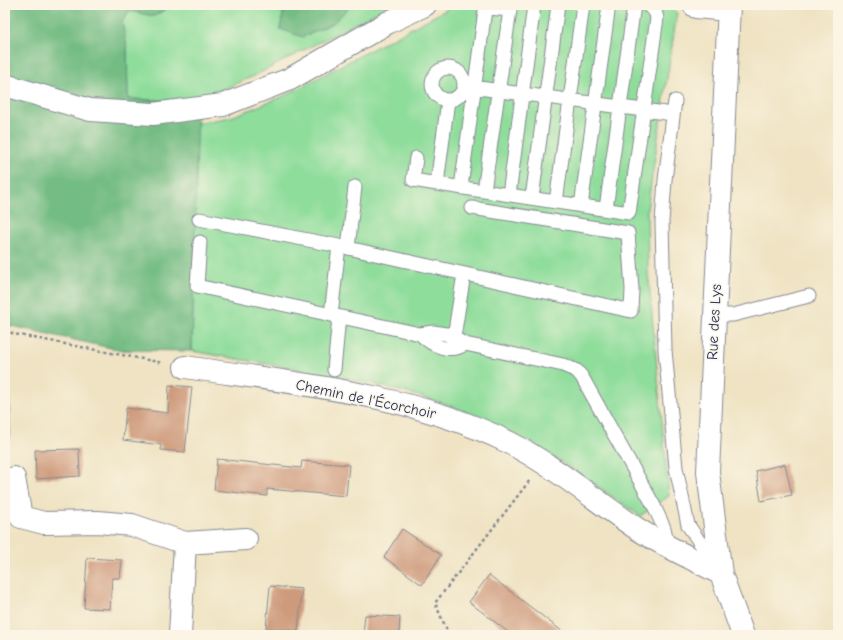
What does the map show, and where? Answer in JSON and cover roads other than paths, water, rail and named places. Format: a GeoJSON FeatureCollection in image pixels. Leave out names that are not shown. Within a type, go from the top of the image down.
{"type":"FeatureCollection","features":[{"type":"Feature","properties":{"kind":"street"},"geometry":{"type":"LineString","coordinates":[[5,85],[90,110],[152,114],[223,105],[290,79],[387,23],[424,5]]}},
{"type":"Feature","properties":{"kind":"street"},"geometry":{"type":"LineString","coordinates":[[694,5],[696,7],[728,7]]}},
{"type":"Feature","properties":{"kind":"street","name":"Rue des Lys"},"geometry":{"type":"LineString","coordinates":[[728,7],[708,472],[721,574],[744,635]]}},
{"type":"Feature","properties":{"kind":"street","name":"Chemin de l'Écorchoir"},"geometry":{"type":"LineString","coordinates":[[185,367],[337,390],[417,408],[469,425],[508,443],[544,463],[635,527],[721,574]]}},
{"type":"Feature","properties":{"kind":"street"},"geometry":{"type":"LineString","coordinates":[[14,478],[21,517],[44,523],[98,522],[132,525],[185,543],[246,539]]}},
{"type":"Feature","properties":{"kind":"street"},"geometry":{"type":"LineString","coordinates":[[180,635],[185,543]]}},
{"type":"Feature","properties":{"kind":"lane"},"geometry":{"type":"LineString","coordinates":[[509,195],[534,5]]}},
{"type":"Feature","properties":{"kind":"lane"},"geometry":{"type":"LineString","coordinates":[[532,198],[547,97],[558,5]]}},
{"type":"Feature","properties":{"kind":"lane"},"geometry":{"type":"LineString","coordinates":[[556,202],[583,5]]}},
{"type":"Feature","properties":{"kind":"lane"},"geometry":{"type":"LineString","coordinates":[[581,206],[609,5]]}},
{"type":"Feature","properties":{"kind":"lane"},"geometry":{"type":"LineString","coordinates":[[606,209],[634,5]]}},
{"type":"Feature","properties":{"kind":"lane"},"geometry":{"type":"LineString","coordinates":[[416,158],[412,180],[629,213],[657,18],[655,11],[647,5]]}},
{"type":"Feature","properties":{"kind":"lane"},"geometry":{"type":"LineString","coordinates":[[461,187],[470,87],[485,10],[488,8],[510,7],[484,191]]}},
{"type":"Feature","properties":{"kind":"lane"},"geometry":{"type":"LineString","coordinates":[[470,87],[458,96],[448,100],[441,98],[432,88],[432,81],[434,74],[440,69],[447,68],[454,69],[459,73],[470,87],[645,110],[674,107],[665,180],[662,222],[665,350],[676,468],[688,525],[721,574]]}},
{"type":"Feature","properties":{"kind":"lane"},"geometry":{"type":"LineString","coordinates":[[437,184],[448,100]]}},
{"type":"Feature","properties":{"kind":"lane"},"geometry":{"type":"LineString","coordinates":[[334,370],[335,316],[344,247],[355,187]]}},
{"type":"Feature","properties":{"kind":"lane"},"geometry":{"type":"LineString","coordinates":[[199,219],[344,247],[631,311],[632,289],[628,232],[472,208]]}},
{"type":"Feature","properties":{"kind":"lane"},"geometry":{"type":"LineString","coordinates":[[200,242],[197,286],[420,334],[433,332],[564,366],[577,371],[582,377],[654,506],[664,528],[668,546]]}},
{"type":"Feature","properties":{"kind":"lane"},"geometry":{"type":"LineString","coordinates":[[460,340],[464,274]]}},
{"type":"Feature","properties":{"kind":"lane"},"geometry":{"type":"LineString","coordinates":[[714,315],[733,315],[809,296]]}}]}
